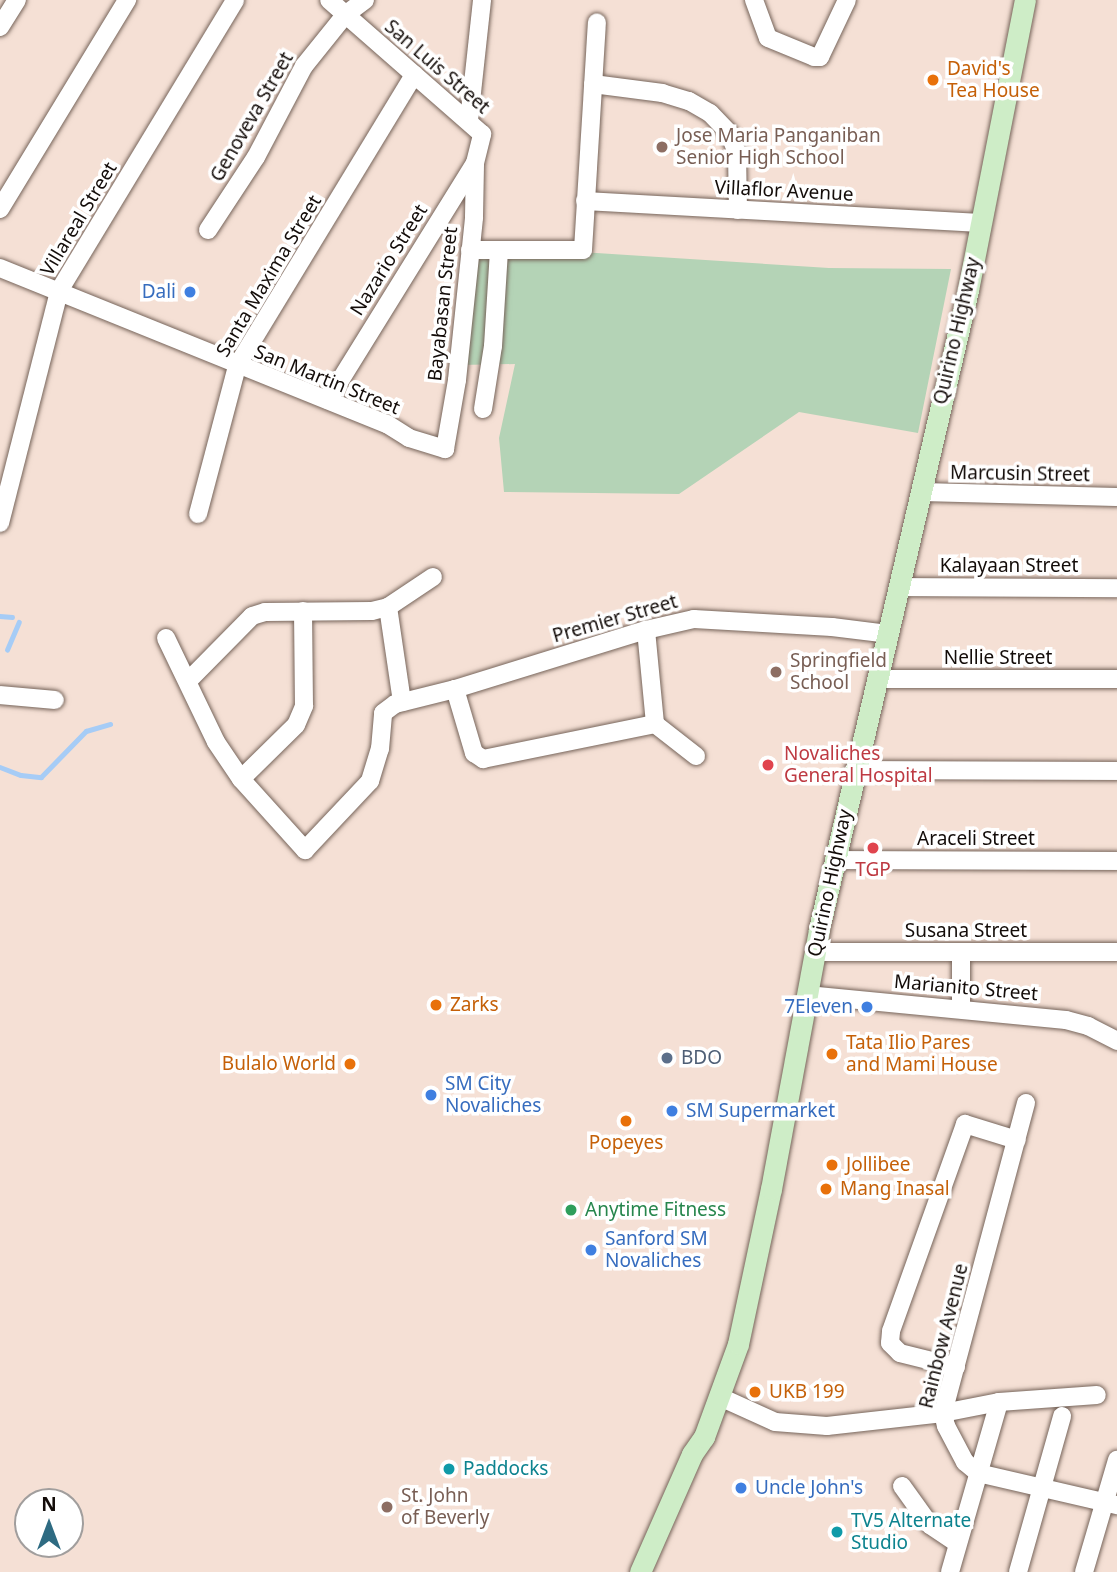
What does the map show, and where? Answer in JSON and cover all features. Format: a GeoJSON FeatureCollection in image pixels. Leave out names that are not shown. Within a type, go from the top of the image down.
{"type":"FeatureCollection","features":[{"type":"Feature","properties":{"kind":"main road","name":"Quirino Highway"},"geometry":{"type":"LineString","coordinates":[[653,1572],[701,1458],[704,1437],[738,1344],[834,860],[900,587],[980,223],[1025,0]]}},
{"type":"Feature","properties":{"kind":"main road","name":"Quirino Highway"},"geometry":{"type":"LineString","coordinates":[[640,1572],[692,1454],[704,1437]]}},
{"type":"Feature","properties":{"kind":"street"},"geometry":{"type":"LineString","coordinates":[[0,27],[17,0]]}},
{"type":"Feature","properties":{"kind":"street"},"geometry":{"type":"LineString","coordinates":[[0,209],[127,0]]}},
{"type":"Feature","properties":{"kind":"street","name":"Villareal Street"},"geometry":{"type":"LineString","coordinates":[[0,523],[59,291],[235,0]]}},
{"type":"Feature","properties":{"kind":"street","name":"San Luis Street"},"geometry":{"type":"LineString","coordinates":[[329,0],[479,128],[482,140]]}},
{"type":"Feature","properties":{"kind":"street","name":"Genoveva Street"},"geometry":{"type":"LineString","coordinates":[[208,230],[256,157],[303,66],[345,15],[365,0]]}},
{"type":"Feature","properties":{"kind":"street"},"geometry":{"type":"LineString","coordinates":[[469,120],[482,0]]}},
{"type":"Feature","properties":{"kind":"street"},"geometry":{"type":"LineString","coordinates":[[754,0],[768,38],[820,57],[847,0]]}},
{"type":"Feature","properties":{"kind":"street"},"geometry":{"type":"LineString","coordinates":[[470,250],[583,250],[597,22]]}},
{"type":"Feature","properties":{"kind":"street","name":"Santa Maxima Street"},"geometry":{"type":"LineString","coordinates":[[198,514],[237,366],[414,75]]}},
{"type":"Feature","properties":{"kind":"street"},"geometry":{"type":"LineString","coordinates":[[593,84],[662,93],[689,101],[710,113],[729,133],[737,153],[738,210]]}},
{"type":"Feature","properties":{"kind":"street","name":"Nazario Street"},"geometry":{"type":"LineString","coordinates":[[328,400],[475,163],[482,140]]}},
{"type":"Feature","properties":{"kind":"street","name":"Bayabasan Street"},"geometry":{"type":"LineString","coordinates":[[445,449],[457,380],[477,186],[475,163]]}},
{"type":"Feature","properties":{"kind":"street","name":"Villaflor Avenue"},"geometry":{"type":"LineString","coordinates":[[585,201],[980,223]]}},
{"type":"Feature","properties":{"kind":"street"},"geometry":{"type":"LineString","coordinates":[[483,409],[493,346],[499,250]]}},
{"type":"Feature","properties":{"kind":"street","name":"San Martin Street"},"geometry":{"type":"LineString","coordinates":[[0,268],[237,366],[387,424],[409,438],[445,449]]}},
{"type":"Feature","properties":{"kind":"street","name":"Marcusin Street"},"geometry":{"type":"LineString","coordinates":[[921,492],[1117,497]]}},
{"type":"Feature","properties":{"kind":"street"},"geometry":{"type":"LineString","coordinates":[[188,681],[252,616],[265,612],[372,611],[388,607],[433,577]]}},
{"type":"Feature","properties":{"kind":"street","name":"Kalayaan Street"},"geometry":{"type":"LineString","coordinates":[[900,587],[1117,588]]}},
{"type":"Feature","properties":{"kind":"street"},"geometry":{"type":"LineString","coordinates":[[166,638],[209,730],[241,779],[305,850],[370,781],[380,749],[383,713],[402,702],[388,607]]}},
{"type":"Feature","properties":{"kind":"street"},"geometry":{"type":"LineString","coordinates":[[241,779],[296,725],[303,706],[303,611]]}},
{"type":"Feature","properties":{"kind":"street","name":"Premier Street"},"geometry":{"type":"LineString","coordinates":[[402,702],[455,689],[646,630],[694,619],[832,627],[888,635]]}},
{"type":"Feature","properties":{"kind":"street"},"geometry":{"type":"LineString","coordinates":[[646,630],[655,724],[696,756]]}},
{"type":"Feature","properties":{"kind":"street","name":"Nellie Street"},"geometry":{"type":"LineString","coordinates":[[879,679],[1117,679]]}},
{"type":"Feature","properties":{"kind":"street"},"geometry":{"type":"LineString","coordinates":[[455,689],[474,753],[483,759],[655,724]]}},
{"type":"Feature","properties":{"kind":"street"},"geometry":{"type":"LineString","coordinates":[[0,695],[55,700]]}},
{"type":"Feature","properties":{"kind":"street"},"geometry":{"type":"LineString","coordinates":[[854,770],[1117,771]]}},
{"type":"Feature","properties":{"kind":"street","name":"Araceli Street"},"geometry":{"type":"LineString","coordinates":[[834,860],[1117,860]]}},
{"type":"Feature","properties":{"kind":"street","name":"Susana Street"},"geometry":{"type":"LineString","coordinates":[[815,952],[1117,953]]}},
{"type":"Feature","properties":{"kind":"street"},"geometry":{"type":"LineString","coordinates":[[961,952],[961,1009]]}},
{"type":"Feature","properties":{"kind":"street","name":"Marianito Street"},"geometry":{"type":"LineString","coordinates":[[807,995],[1066,1020],[1088,1026],[1117,1041]]}},
{"type":"Feature","properties":{"kind":"street","name":"Rainbow Avenue"},"geometry":{"type":"LineString","coordinates":[[978,1473],[965,1462],[950,1437],[943,1413],[1026,1103]]}},
{"type":"Feature","properties":{"kind":"street"},"geometry":{"type":"LineString","coordinates":[[956,1367],[900,1353],[890,1343],[891,1331],[965,1124],[1017,1140]]}},
{"type":"Feature","properties":{"kind":"street"},"geometry":{"type":"LineString","coordinates":[[720,1396],[775,1422],[827,1426],[943,1413],[999,1402],[1097,1395]]}},
{"type":"Feature","properties":{"kind":"street"},"geometry":{"type":"LineString","coordinates":[[950,1572],[999,1402]]}},
{"type":"Feature","properties":{"kind":"street"},"geometry":{"type":"LineString","coordinates":[[1018,1572],[1062,1416]]}},
{"type":"Feature","properties":{"kind":"street"},"geometry":{"type":"LineString","coordinates":[[1084,1572],[1111,1504],[1117,1460]]}},
{"type":"Feature","properties":{"kind":"street"},"geometry":{"type":"LineString","coordinates":[[978,1473],[1111,1504]]}},
{"type":"Feature","properties":{"kind":"street"},"geometry":{"type":"LineString","coordinates":[[902,1486],[930,1525],[957,1543]]}},
{"type":"Feature","properties":{"kind":"green space"},"geometry":{"type":"Polygon","coordinates":[[[472,245],[829,268],[951,269],[918,433],[799,412],[679,494],[504,492],[499,438],[515,364],[460,365],[472,245]]]}},
{"type":"Feature","properties":{"kind":"waterway"},"geometry":{"type":"LineString","coordinates":[[0,616],[12,617]]}},
{"type":"Feature","properties":{"kind":"waterway"},"geometry":{"type":"LineString","coordinates":[[7,650],[19,622]]}},
{"type":"Feature","properties":{"kind":"waterway"},"geometry":{"type":"LineString","coordinates":[[0,767],[21,775],[41,777],[86,731],[110,724]]}},
{"type":"Feature","properties":{"kind":"place","name":"David's Tea House"},"geometry":{"type":"Point","coordinates":[933,80]}},
{"type":"Feature","properties":{"kind":"place","name":"Jose Maria Panganiban Senior High School"},"geometry":{"type":"Point","coordinates":[662,147]}},
{"type":"Feature","properties":{"kind":"place","name":"Dali"},"geometry":{"type":"Point","coordinates":[190,292]}},
{"type":"Feature","properties":{"kind":"place","name":"Springfield School"},"geometry":{"type":"Point","coordinates":[776,672]}},
{"type":"Feature","properties":{"kind":"place","name":"Novaliches General Hospital"},"geometry":{"type":"Point","coordinates":[768,765]}},
{"type":"Feature","properties":{"kind":"place","name":"TGP"},"geometry":{"type":"Point","coordinates":[873,848]}},
{"type":"Feature","properties":{"kind":"place","name":"Zarks"},"geometry":{"type":"Point","coordinates":[436,1005]}},
{"type":"Feature","properties":{"kind":"place","name":"7Eleven"},"geometry":{"type":"Point","coordinates":[867,1007]}},
{"type":"Feature","properties":{"kind":"place","name":"Tata Ilio Pares and Mami House"},"geometry":{"type":"Point","coordinates":[832,1054]}},
{"type":"Feature","properties":{"kind":"place","name":"BDO"},"geometry":{"type":"Point","coordinates":[667,1058]}},
{"type":"Feature","properties":{"kind":"place","name":"Bulalo World"},"geometry":{"type":"Point","coordinates":[350,1064]}},
{"type":"Feature","properties":{"kind":"place","name":"SM City Novaliches"},"geometry":{"type":"Point","coordinates":[431,1095]}},
{"type":"Feature","properties":{"kind":"place","name":"SM Supermarket"},"geometry":{"type":"Point","coordinates":[672,1111]}},
{"type":"Feature","properties":{"kind":"place","name":"Popeyes"},"geometry":{"type":"Point","coordinates":[626,1121]}},
{"type":"Feature","properties":{"kind":"place","name":"Jollibee"},"geometry":{"type":"Point","coordinates":[832,1165]}},
{"type":"Feature","properties":{"kind":"place","name":"Mang Inasal"},"geometry":{"type":"Point","coordinates":[826,1189]}},
{"type":"Feature","properties":{"kind":"place","name":"Anytime Fitness"},"geometry":{"type":"Point","coordinates":[571,1210]}},
{"type":"Feature","properties":{"kind":"place","name":"Sanford SM Novaliches"},"geometry":{"type":"Point","coordinates":[591,1250]}},
{"type":"Feature","properties":{"kind":"place","name":"UKB 199"},"geometry":{"type":"Point","coordinates":[755,1392]}},
{"type":"Feature","properties":{"kind":"place","name":"Paddocks"},"geometry":{"type":"Point","coordinates":[449,1469]}},
{"type":"Feature","properties":{"kind":"place","name":"Uncle John's"},"geometry":{"type":"Point","coordinates":[741,1488]}},
{"type":"Feature","properties":{"kind":"place","name":"St. John of Beverly"},"geometry":{"type":"Point","coordinates":[387,1507]}},
{"type":"Feature","properties":{"kind":"place","name":"TV5 Alternate Studio"},"geometry":{"type":"Point","coordinates":[837,1532]}}]}
